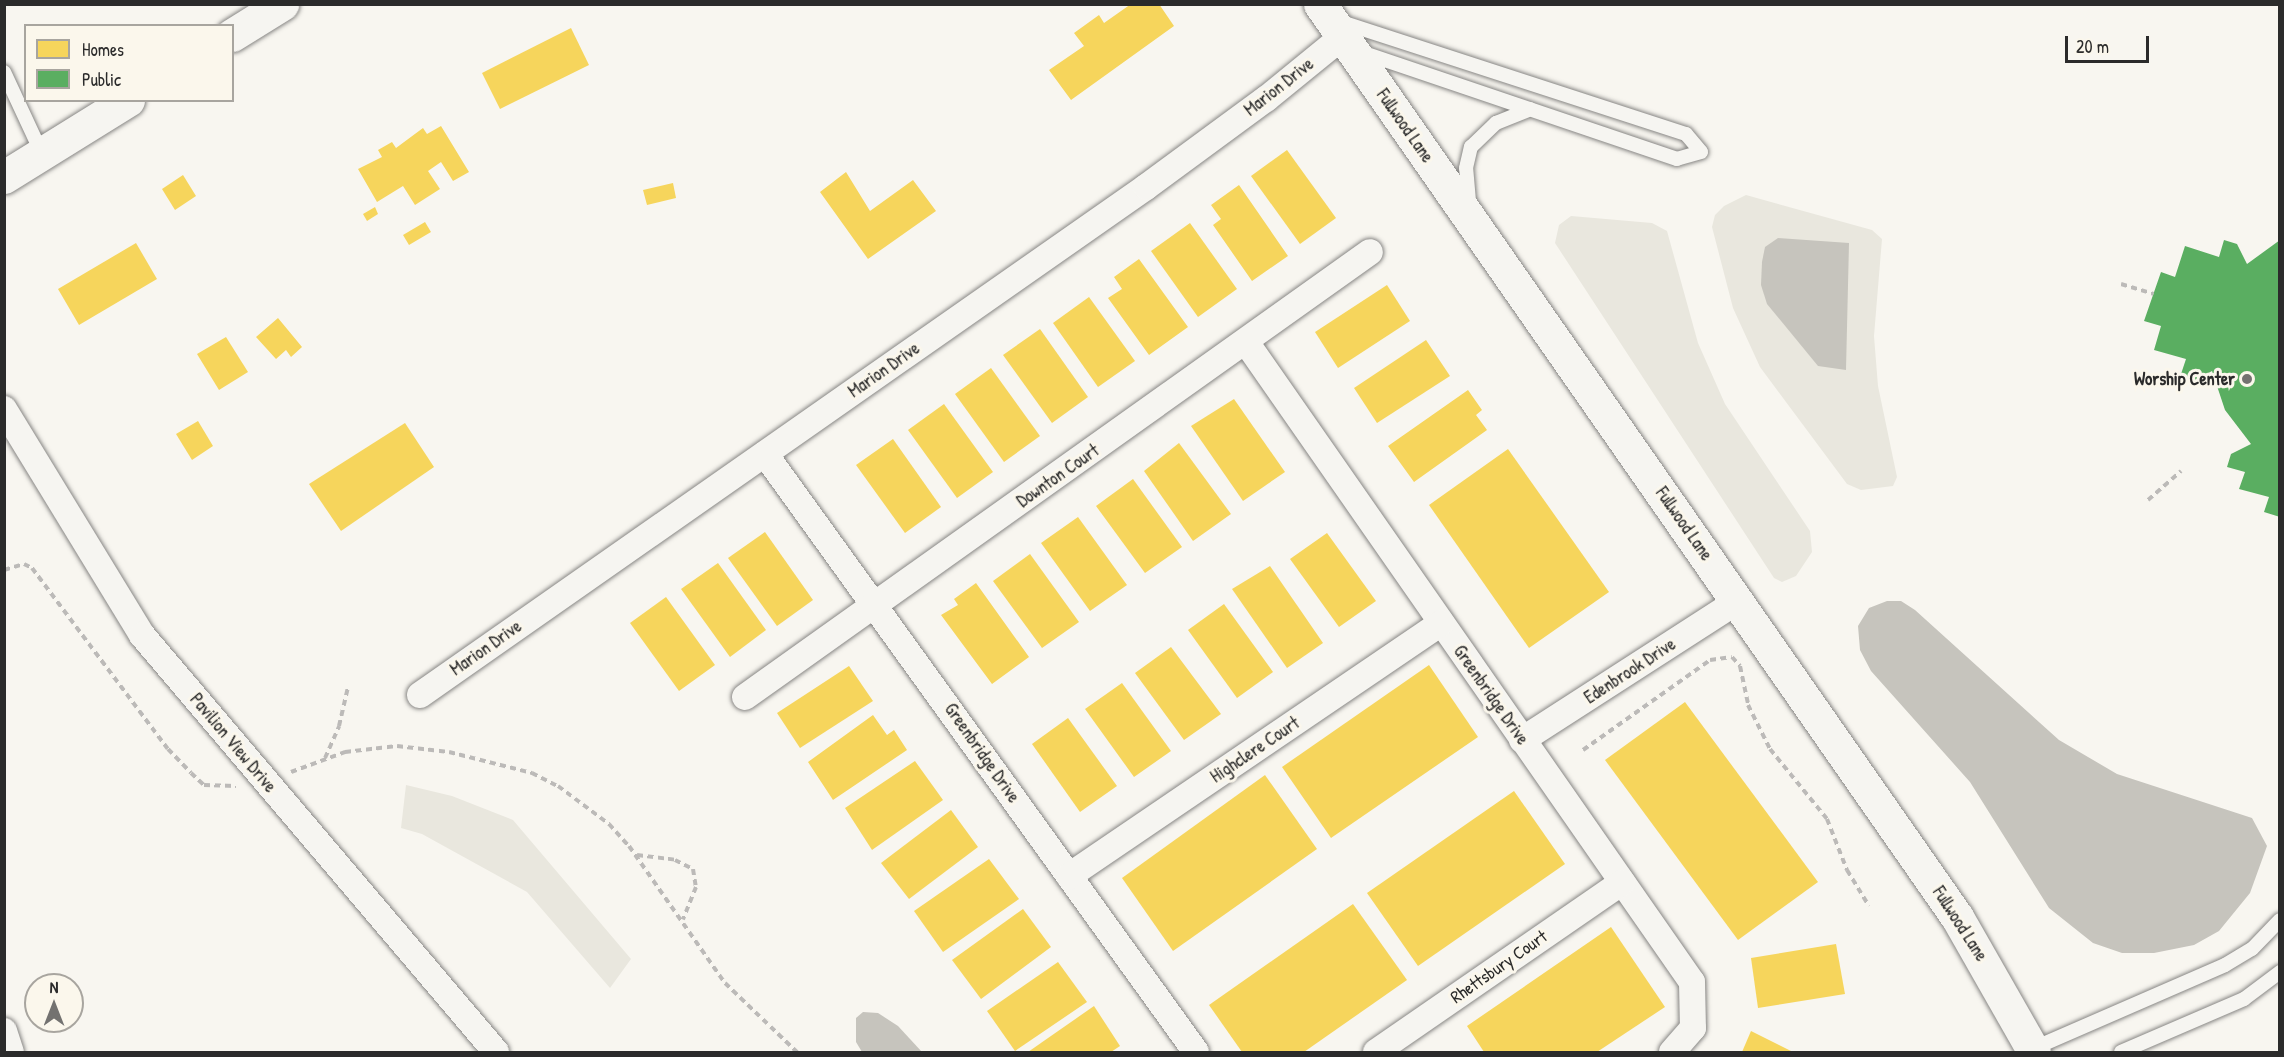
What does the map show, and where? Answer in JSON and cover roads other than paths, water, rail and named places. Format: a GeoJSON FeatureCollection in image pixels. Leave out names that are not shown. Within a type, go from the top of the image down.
{"type":"FeatureCollection","features":[{"type":"Feature","properties":{"kind":"street"},"geometry":{"type":"LineString","coordinates":[[234,34],[279,5]]}},
{"type":"Feature","properties":{"kind":"street","name":"Fullwood Lane"},"geometry":{"type":"LineString","coordinates":[[1335,27],[1957,917],[2033,1051]]}},
{"type":"Feature","properties":{"kind":"street","name":"Marion Drive"},"geometry":{"type":"LineString","coordinates":[[420,695],[1146,187],[1266,99],[1335,27]]}},
{"type":"Feature","properties":{"kind":"street"},"geometry":{"type":"LineString","coordinates":[[4,177],[125,102]]}},
{"type":"Feature","properties":{"kind":"street","name":"Downton Court"},"geometry":{"type":"LineString","coordinates":[[745,697],[1370,252]]}},
{"type":"Feature","properties":{"kind":"street","name":"Greenbridge Drive"},"geometry":{"type":"LineString","coordinates":[[1246,342],[1692,982],[1693,1028],[1672,1053]]}},
{"type":"Feature","properties":{"kind":"street","name":"Pavilion View Drive"},"geometry":{"type":"LineString","coordinates":[[4,409],[142,635],[496,1053]]}},
{"type":"Feature","properties":{"kind":"street","name":"Greenbridge Drive"},"geometry":{"type":"LineString","coordinates":[[765,454],[877,605],[1196,1053]]}},
{"type":"Feature","properties":{"kind":"street","name":"Edenbrook Drive"},"geometry":{"type":"LineString","coordinates":[[1522,741],[1738,601]]}},
{"type":"Feature","properties":{"kind":"street","name":"Highclere Court"},"geometry":{"type":"LineString","coordinates":[[1069,876],[1441,623]]}},
{"type":"Feature","properties":{"kind":"street","name":"Rhettsbury Court"},"geometry":{"type":"LineString","coordinates":[[1376,1053],[1622,882]]}},
{"type":"Feature","properties":{"kind":"street"},"geometry":{"type":"LineString","coordinates":[[4,1031],[11,1053]]}},
{"type":"Feature","properties":{"kind":"lane"},"geometry":{"type":"LineString","coordinates":[[1335,27],[1686,134],[1701,152],[1677,159],[1530,109],[1335,27]]}},
{"type":"Feature","properties":{"kind":"lane"},"geometry":{"type":"LineString","coordinates":[[4,72],[42,154]]}},
{"type":"Feature","properties":{"kind":"lane"},"geometry":{"type":"LineString","coordinates":[[1475,225],[1466,188],[1471,147],[1496,123],[1530,109]]}},
{"type":"Feature","properties":{"kind":"lane"},"geometry":{"type":"LineString","coordinates":[[2033,1051],[2225,964],[2252,949],[2280,920]]}},
{"type":"Feature","properties":{"kind":"lane"},"geometry":{"type":"LineString","coordinates":[[2121,1053],[2244,999],[2280,972]]}},
{"type":"Feature","properties":{"kind":"place","name":"Worship Center"},"geometry":{"type":"Point","coordinates":[2247,379]}}]}
